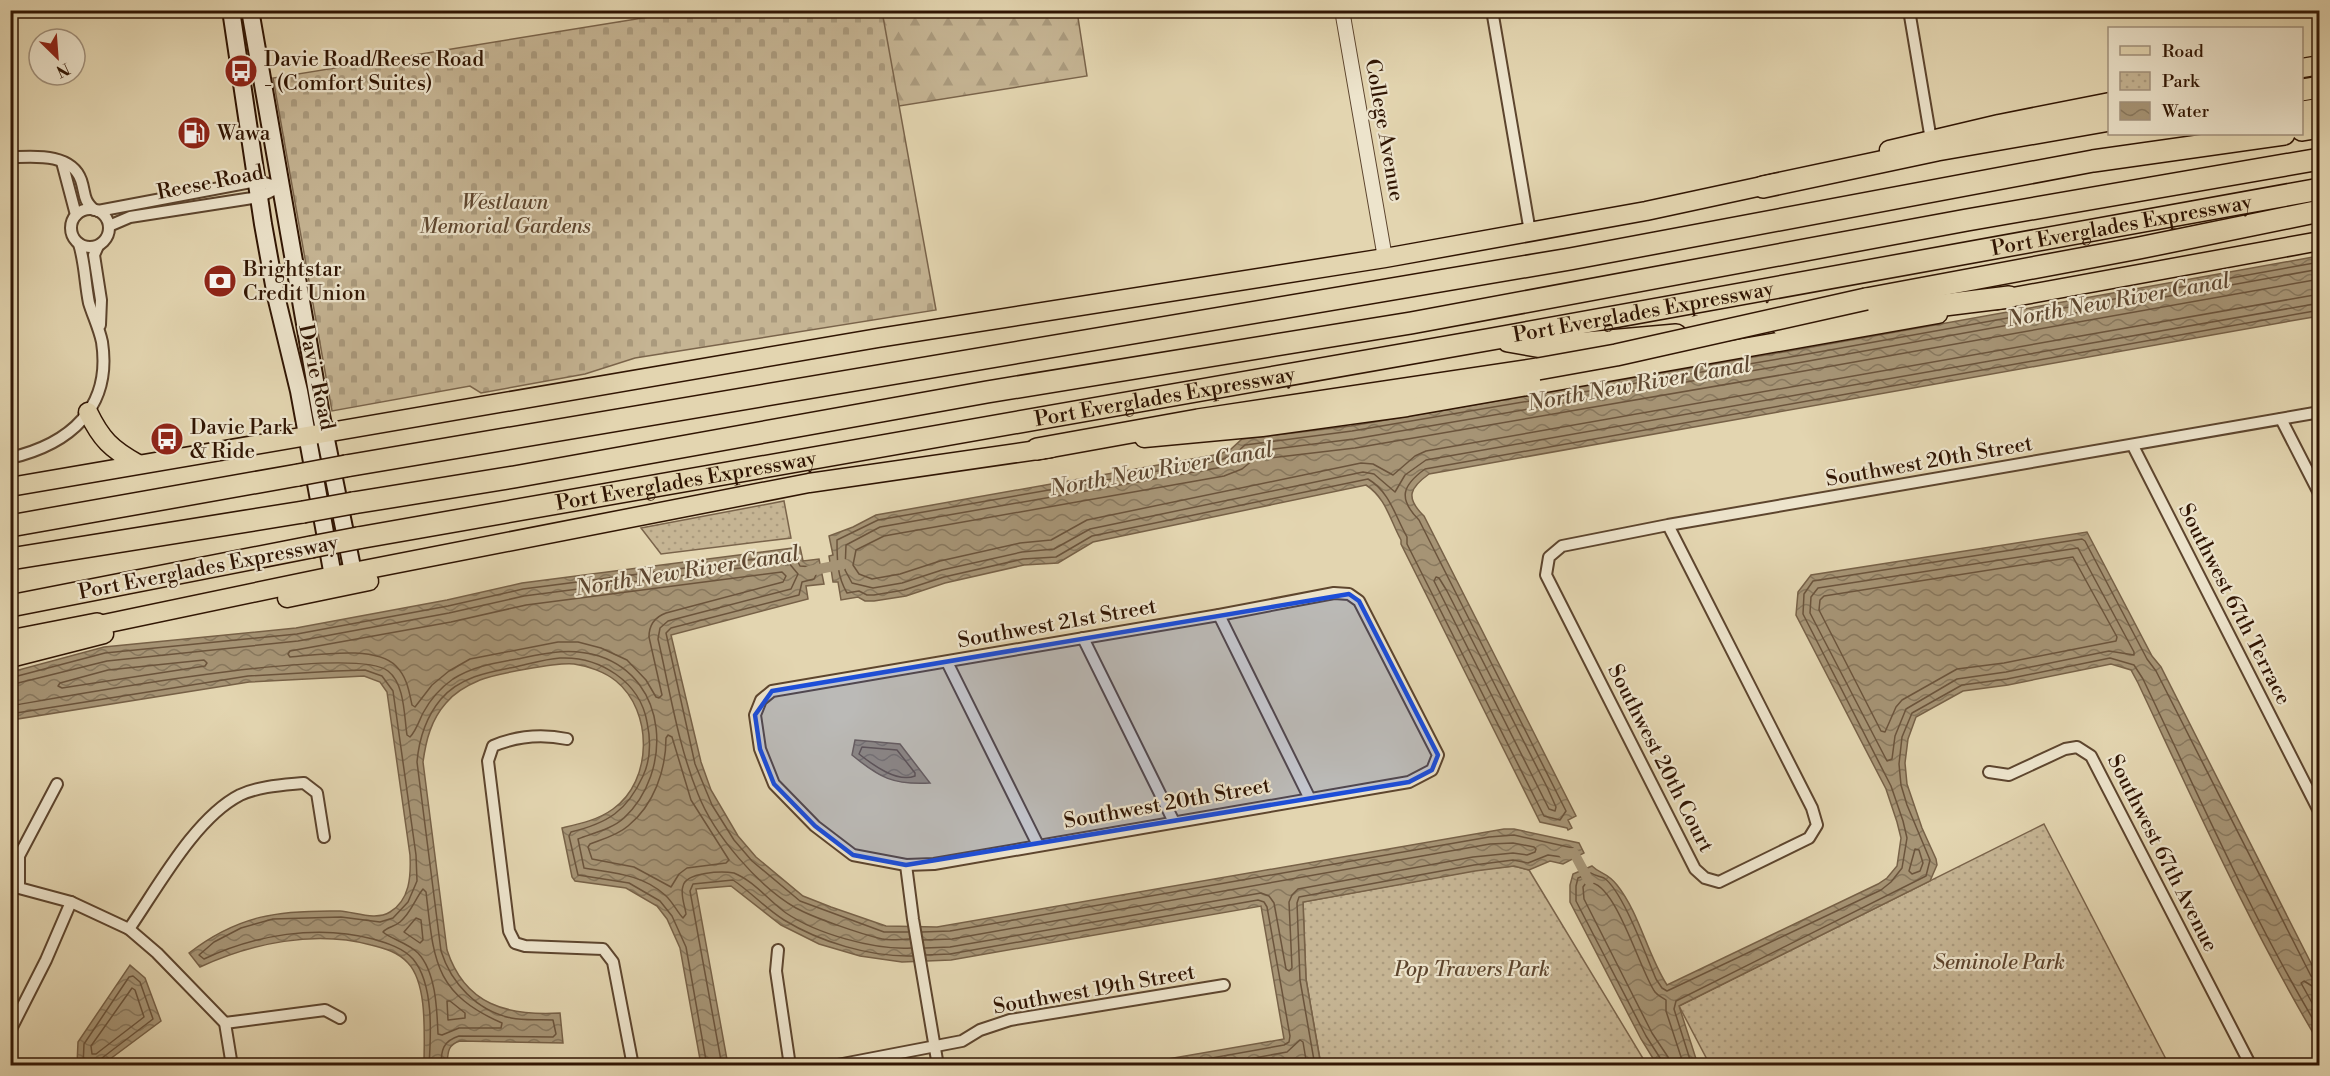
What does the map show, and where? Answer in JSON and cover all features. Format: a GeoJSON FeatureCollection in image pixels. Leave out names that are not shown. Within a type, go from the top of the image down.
{"type":"FeatureCollection","features":[{"type":"Feature","properties":{"kind":"highway"},"geometry":{"type":"LineString","coordinates":[[2303,90],[2319,87]]}},
{"type":"Feature","properties":{"kind":"highway"},"geometry":{"type":"LineString","coordinates":[[2303,112],[2319,109]]}},
{"type":"Feature","properties":{"kind":"highway"},"geometry":{"type":"LineString","coordinates":[[1763,187],[1937,150],[2108,120]]}},
{"type":"Feature","properties":{"kind":"highway"},"geometry":{"type":"LineString","coordinates":[[2303,130],[2319,127]]}},
{"type":"Feature","properties":{"kind":"highway"},"geometry":{"type":"LineString","coordinates":[[10,526],[346,466],[1536,265],[2093,161],[2205,135]]}},
{"type":"Feature","properties":{"kind":"highway"},"geometry":{"type":"LineString","coordinates":[[2093,161],[2277,135]]}},
{"type":"Feature","properties":{"kind":"highway"},"geometry":{"type":"LineString","coordinates":[[10,560],[220,527],[975,394],[1487,309],[1967,220],[2319,159]]}},
{"type":"Feature","properties":{"kind":"highway","name":"Port Everglades Expressway"},"geometry":{"type":"LineString","coordinates":[[10,606],[358,538],[1492,339],[2319,189]]}},
{"type":"Feature","properties":{"kind":"highway"},"geometry":{"type":"LineString","coordinates":[[1038,449],[1198,420],[1538,369],[1616,355],[1866,299],[2139,248],[2319,211]]}},
{"type":"Feature","properties":{"kind":"highway"},"geometry":{"type":"LineString","coordinates":[[1492,339],[1542,346],[1829,321],[2009,297]]}},
{"type":"Feature","properties":{"kind":"highway"},"geometry":{"type":"LineString","coordinates":[[10,573],[220,527]]}},
{"type":"Feature","properties":{"kind":"highway"},"geometry":{"type":"LineString","coordinates":[[10,641],[97,624]]}},
{"type":"Feature","properties":{"kind":"main road","name":"Davie Road"},"geometry":{"type":"LineString","coordinates":[[231,10],[276,296],[294,368],[333,576]]}},
{"type":"Feature","properties":{"kind":"main road","name":"Davie Road"},"geometry":{"type":"LineString","coordinates":[[250,10],[280,187],[353,572]]}},
{"type":"Feature","properties":{"kind":"main road"},"geometry":{"type":"LineString","coordinates":[[2303,69],[2319,65]]}},
{"type":"Feature","properties":{"kind":"main road"},"geometry":{"type":"LineString","coordinates":[[10,487],[878,338],[1385,258],[1530,232],[1763,187],[1931,140],[2108,102]]}},
{"type":"Feature","properties":{"kind":"main road"},"geometry":{"type":"LineString","coordinates":[[10,650],[97,624],[809,483],[1038,449],[1262,427],[1407,408],[1920,318],[2009,297],[2319,241]]}},
{"type":"Feature","properties":{"kind":"main road"},"geometry":{"type":"LineString","coordinates":[[88,412],[106,442],[116,452],[138,464]]}},
{"type":"Feature","properties":{"kind":"main road"},"geometry":{"type":"LineString","coordinates":[[10,658],[157,622],[323,591],[519,548],[630,517]]}},
{"type":"Feature","properties":{"kind":"street","name":"College Avenue"},"geometry":{"type":"LineString","coordinates":[[1342,10],[1385,258]]}},
{"type":"Feature","properties":{"kind":"street"},"geometry":{"type":"LineString","coordinates":[[1492,10],[1530,232]]}},
{"type":"Feature","properties":{"kind":"street"},"geometry":{"type":"LineString","coordinates":[[1909,10],[1931,140]]}},
{"type":"Feature","properties":{"kind":"street"},"geometry":{"type":"LineString","coordinates":[[10,458],[45,448],[60,440],[76,427],[88,412],[103,368],[100,334],[101,300],[94,255],[98,246],[106,238],[109,226],[106,217],[85,201],[81,180],[76,172],[51,156],[18,157]]}},
{"type":"Feature","properties":{"kind":"street"},"geometry":{"type":"LineString","coordinates":[[62,162],[76,215],[71,230],[79,244],[89,303],[100,334]]}},
{"type":"Feature","properties":{"kind":"street","name":"Reese Road"},"geometry":{"type":"LineString","coordinates":[[96,210],[280,187]]}},
{"type":"Feature","properties":{"kind":"street","name":"Reese Road"},"geometry":{"type":"LineString","coordinates":[[109,226],[129,217],[258,189]]}},
{"type":"Feature","properties":{"kind":"street"},"geometry":{"type":"LineString","coordinates":[[76,215],[84,210],[96,210]]}},
{"type":"Feature","properties":{"kind":"street"},"geometry":{"type":"LineString","coordinates":[[79,244],[88,247],[98,246]]}},
{"type":"Feature","properties":{"kind":"street","name":"Southwest 20th Street"},"geometry":{"type":"LineString","coordinates":[[1549,557],[1562,546],[1668,525],[2319,412]]}},
{"type":"Feature","properties":{"kind":"street"},"geometry":{"type":"LineString","coordinates":[[2281,419],[2319,495]]}},
{"type":"Feature","properties":{"kind":"street","name":"Southwest 67th Terrace"},"geometry":{"type":"LineString","coordinates":[[2133,446],[2319,813]]}},
{"type":"Feature","properties":{"kind":"street","name":"Southwest 20th Court"},"geometry":{"type":"LineString","coordinates":[[1549,557],[1546,575],[1695,869],[1705,878],[1719,882],[1809,838],[1817,825],[1812,808],[1668,525]]}},
{"type":"Feature","properties":{"kind":"street","name":"Southwest 21st Street"},"geometry":{"type":"LineString","coordinates":[[772,691],[1083,639],[1334,593],[1349,594],[1359,601],[1438,755],[1432,770]]}},
{"type":"Feature","properties":{"kind":"street"},"geometry":{"type":"LineString","coordinates":[[1219,615],[1310,799]]}},
{"type":"Feature","properties":{"kind":"street"},"geometry":{"type":"LineString","coordinates":[[1083,639],[1174,822]]}},
{"type":"Feature","properties":{"kind":"street"},"geometry":{"type":"LineString","coordinates":[[947,662],[1038,845]]}},
{"type":"Feature","properties":{"kind":"street","name":"Southwest 20th Street"},"geometry":{"type":"LineString","coordinates":[[772,691],[761,700],[755,715],[760,749],[774,784],[815,826],[853,855],[906,864],[934,864],[1409,782],[1432,770]]}},
{"type":"Feature","properties":{"kind":"street"},"geometry":{"type":"LineString","coordinates":[[567,739],[546,735],[507,740],[494,746],[488,760],[509,931],[515,943],[525,946],[603,949],[613,962],[633,1065]]}},
{"type":"Feature","properties":{"kind":"street","name":"Southwest 67th Avenue"},"geometry":{"type":"LineString","coordinates":[[1989,772],[2009,775],[2065,749],[2077,747],[2091,756],[2251,1065]]}},
{"type":"Feature","properties":{"kind":"street"},"geometry":{"type":"LineString","coordinates":[[129,929],[197,829],[219,808],[242,794],[280,785],[304,783],[317,794],[324,837]]}},
{"type":"Feature","properties":{"kind":"street"},"geometry":{"type":"LineString","coordinates":[[57,784],[19,856],[15,888],[70,902],[129,929],[157,953],[225,1023],[231,1065]]}},
{"type":"Feature","properties":{"kind":"street"},"geometry":{"type":"LineString","coordinates":[[906,864],[938,1065]]}},
{"type":"Feature","properties":{"kind":"street"},"geometry":{"type":"LineString","coordinates":[[10,1031],[46,960],[70,902]]}},
{"type":"Feature","properties":{"kind":"street"},"geometry":{"type":"LineString","coordinates":[[778,950],[776,971],[790,1065]]}},
{"type":"Feature","properties":{"kind":"street","name":"Southwest 19th Street"},"geometry":{"type":"LineString","coordinates":[[832,1065],[962,1041],[980,1030],[1010,1020],[1224,985]]}},
{"type":"Feature","properties":{"kind":"street"},"geometry":{"type":"LineString","coordinates":[[225,1023],[325,1010],[340,1018]]}},
{"type":"Feature","properties":{"kind":"highlighted area"},"geometry":{"type":"Polygon","coordinates":[[[1349,594],[1359,601],[1438,755],[1432,770],[1409,782],[906,865],[853,855],[815,826],[774,784],[760,749],[755,715],[772,691],[1349,594]]]}},
{"type":"Feature","properties":{"kind":"green space","name":"Westlawn Memorial Gardens"},"geometry":{"type":"Polygon","coordinates":[[[692,10],[882,11],[936,310],[635,358],[585,374],[481,393],[470,386],[332,411],[273,78],[692,10]]]}},
{"type":"Feature","properties":{"kind":"green space"},"geometry":{"type":"Polygon","coordinates":[[[807,10],[1077,11],[1087,76],[899,106],[807,10]]]}},
{"type":"Feature","properties":{"kind":"green space"},"geometry":{"type":"Polygon","coordinates":[[[784,501],[791,538],[661,554],[641,528],[784,501]]]}},
{"type":"Feature","properties":{"kind":"green space","name":"Seminole Park"},"geometry":{"type":"Polygon","coordinates":[[[2044,824],[2169,1065],[1710,1065],[1679,1006],[2044,824]]]}},
{"type":"Feature","properties":{"kind":"green space","name":"Pop Travers Park"},"geometry":{"type":"Polygon","coordinates":[[[1514,866],[1529,870],[1647,1065],[1321,1065],[1306,979],[1303,902],[1477,870],[1514,866]]]}},
{"type":"Feature","properties":{"kind":"water"},"geometry":{"type":"Polygon","coordinates":[[[2319,256],[2319,316],[1429,474],[1414,488],[1412,498],[1424,516],[1576,816],[1568,820],[1572,828],[1568,830],[1540,822],[1401,544],[1387,510],[1373,490],[1366,485],[1093,542],[1058,563],[1024,565],[945,583],[906,596],[874,601],[865,601],[858,597],[841,600],[838,582],[833,582],[829,556],[833,555],[829,536],[876,515],[1220,454],[1231,449],[1242,439],[1351,426],[1801,349],[2319,256]]]}},
{"type":"Feature","properties":{"kind":"water"},"geometry":{"type":"Polygon","coordinates":[[[2087,532],[2152,656],[2161,667],[2319,979],[2319,1043],[2246,910],[2131,670],[2111,664],[2008,685],[1963,691],[1916,717],[1908,739],[1905,763],[1907,784],[1922,828],[1936,859],[1937,865],[1930,881],[1679,1006],[1698,1065],[1657,1065],[1641,1039],[1570,902],[1570,885],[1573,874],[1592,866],[1617,885],[1632,908],[1667,985],[1878,884],[1887,878],[1897,866],[1901,838],[1886,789],[1796,615],[1798,592],[1811,575],[2087,532]]]}},
{"type":"Feature","properties":{"kind":"water"},"geometry":{"type":"Polygon","coordinates":[[[800,547],[803,561],[819,559],[824,584],[806,586],[808,599],[671,635],[701,762],[711,790],[738,836],[756,857],[803,896],[831,907],[886,926],[937,927],[1504,829],[1514,829],[1579,843],[1584,853],[1563,864],[1550,861],[1529,870],[1514,866],[1475,871],[1303,902],[1306,979],[1321,1066],[1133,1065],[1284,1039],[1261,906],[951,960],[902,962],[860,956],[819,944],[781,925],[731,886],[696,889],[728,1065],[701,1065],[680,948],[667,919],[657,906],[626,888],[575,881],[572,877],[562,828],[601,816],[626,797],[636,781],[641,764],[642,727],[637,710],[628,694],[616,681],[596,670],[574,664],[527,669],[480,680],[453,696],[433,723],[423,762],[447,950],[455,969],[477,995],[490,1003],[523,1012],[560,1013],[563,1043],[460,1041],[450,1047],[447,1065],[424,1065],[424,1011],[419,984],[408,963],[391,951],[350,941],[306,939],[284,941],[241,951],[200,967],[189,953],[225,930],[260,917],[318,911],[340,911],[378,916],[390,912],[402,901],[408,887],[410,855],[387,692],[380,682],[364,676],[249,682],[11,720],[11,672],[104,647],[296,628],[447,600],[522,583],[800,547]]]}},
{"type":"Feature","properties":{"kind":"water"},"geometry":{"type":"Polygon","coordinates":[[[855,740],[900,744],[930,783],[906,783],[879,774],[852,755],[855,740]]]}},
{"type":"Feature","properties":{"kind":"water"},"geometry":{"type":"Polygon","coordinates":[[[130,965],[145,978],[161,1021],[102,1065],[77,1065],[78,1042],[130,965]]]}},
{"type":"Feature","properties":{"kind":"waterway","name":"North New River Canal"},"geometry":{"type":"LineString","coordinates":[[809,571],[844,564]]}},
{"type":"Feature","properties":{"kind":"waterway"},"geometry":{"type":"LineString","coordinates":[[1564,854],[1574,853],[1589,881]]}},
{"type":"Feature","properties":{"kind":"place","name":"Davie Road/Reese Road - (Comfort Suites)"},"geometry":{"type":"Point","coordinates":[241,71]}},
{"type":"Feature","properties":{"kind":"place","name":"Wawa"},"geometry":{"type":"Point","coordinates":[194,133]}},
{"type":"Feature","properties":{"kind":"place","name":"Brightstar Credit Union"},"geometry":{"type":"Point","coordinates":[220,281]}},
{"type":"Feature","properties":{"kind":"place","name":"Davie Park & Ride"},"geometry":{"type":"Point","coordinates":[167,439]}}]}
